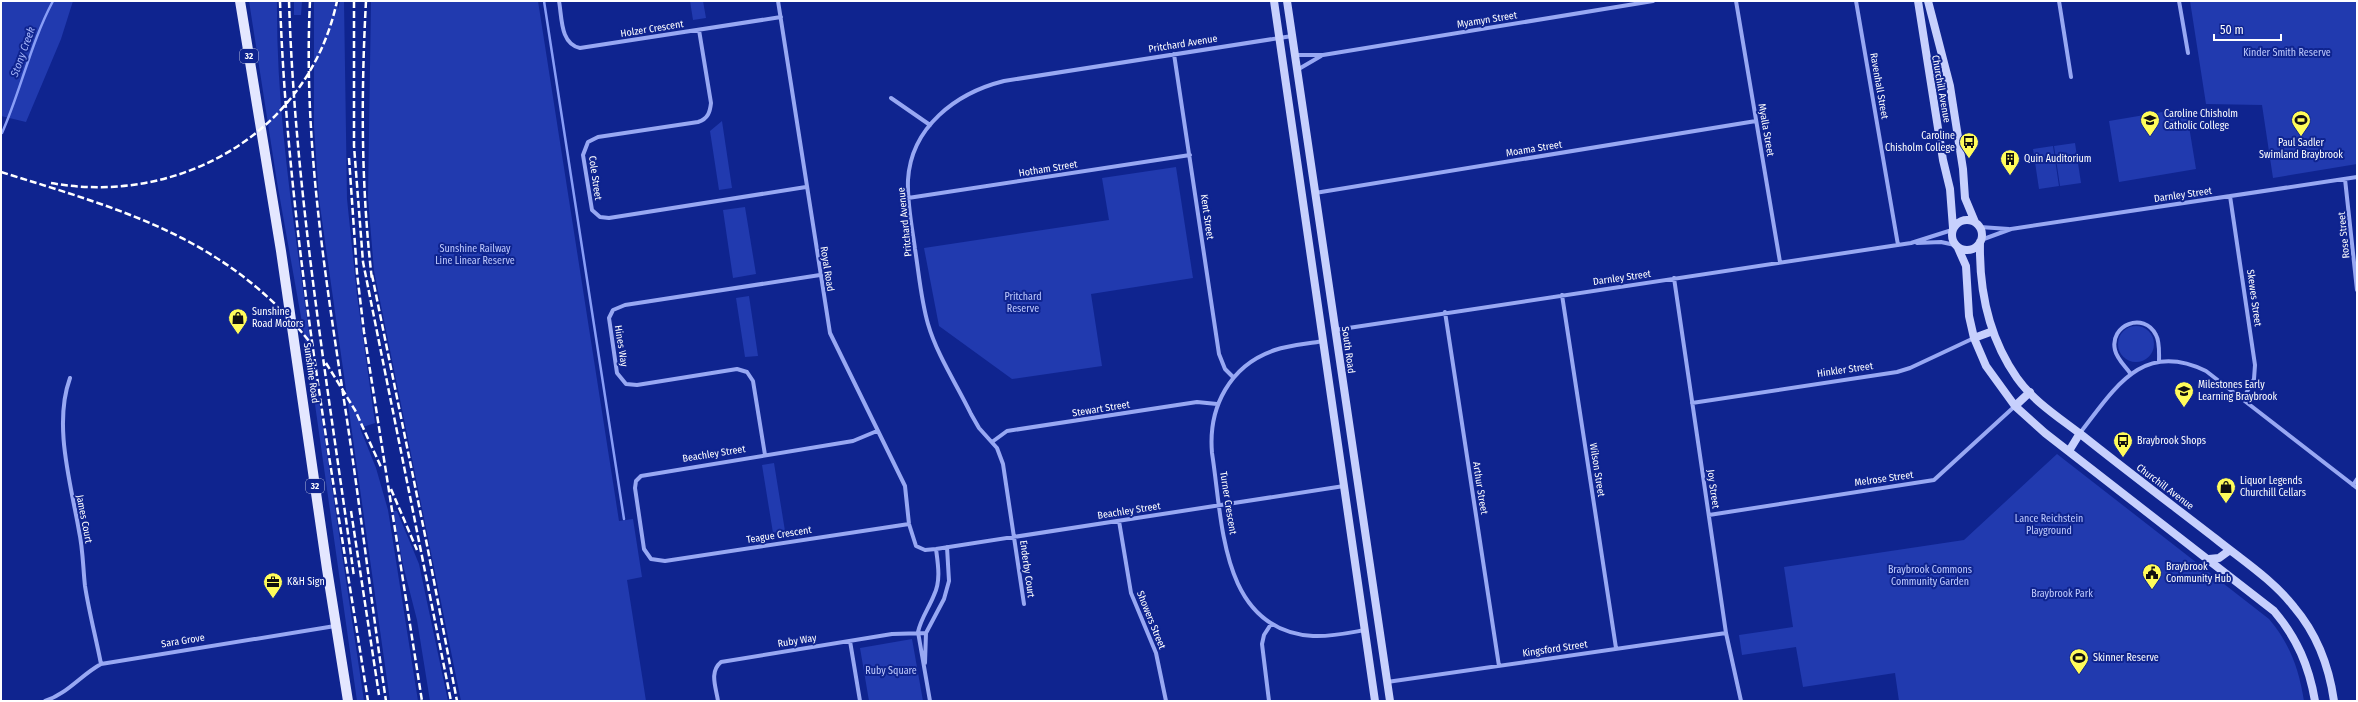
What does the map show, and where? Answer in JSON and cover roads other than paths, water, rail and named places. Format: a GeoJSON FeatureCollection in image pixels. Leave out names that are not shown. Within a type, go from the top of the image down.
{"type":"FeatureCollection","features":[{"type":"Feature","properties":{"kind":"main road","name":"Sunshine Road"},"geometry":{"type":"LineString","coordinates":[[240,1],[285,274],[348,701]]}},
{"type":"Feature","properties":{"kind":"main road"},"geometry":{"type":"LineString","coordinates":[[1274,1],[1376,701]]}},
{"type":"Feature","properties":{"kind":"main road","name":"South Road"},"geometry":{"type":"LineString","coordinates":[[1287,1],[1390,701]]}},
{"type":"Feature","properties":{"kind":"main road","name":"Churchill Avenue"},"geometry":{"type":"LineString","coordinates":[[1918,1],[1942,152],[1950,189],[1953,229]]}},
{"type":"Feature","properties":{"kind":"main road","name":"Churchill Avenue"},"geometry":{"type":"LineString","coordinates":[[1928,1],[1950,86],[1964,169],[1965,198],[1978,225]]}},
{"type":"Feature","properties":{"kind":"main road"},"geometry":{"type":"LineString","coordinates":[[1957,246],[1968,250],[1977,246],[1981,241],[1978,225],[1966,220],[1957,224],[1953,229],[1952,240],[1957,246],[1966,266],[1968,316],[1974,338],[1989,371],[2015,406],[2069,452],[2265,602],[2286,626],[2303,655],[2315,701]]}},
{"type":"Feature","properties":{"kind":"main road","name":"Churchill Avenue"},"geometry":{"type":"LineString","coordinates":[[1981,241],[1981,284],[1993,331],[2010,367],[2030,392],[2047,409],[2230,550],[2282,594],[2304,620],[2321,650],[2327,667],[2334,701]]}},
{"type":"Feature","properties":{"kind":"main road"},"geometry":{"type":"LineString","coordinates":[[1323,341],[1335,330]]}},
{"type":"Feature","properties":{"kind":"main road","name":"Hinkler Street"},"geometry":{"type":"LineString","coordinates":[[1974,338],[1993,331]]}},
{"type":"Feature","properties":{"kind":"main road","name":"Melrose Street"},"geometry":{"type":"LineString","coordinates":[[2015,406],[2030,392]]}},
{"type":"Feature","properties":{"kind":"main road"},"geometry":{"type":"LineString","coordinates":[[2069,452],[2080,433]]}},
{"type":"Feature","properties":{"kind":"main road"},"geometry":{"type":"LineString","coordinates":[[1345,486],[1357,481]]}},
{"type":"Feature","properties":{"kind":"main road"},"geometry":{"type":"LineString","coordinates":[[2209,559],[2219,558],[2230,550]]}},
{"type":"Feature","properties":{"kind":"main road"},"geometry":{"type":"LineString","coordinates":[[1373,685],[1387,682]]}},
{"type":"Feature","properties":{"kind":"street","name":"Holzer Crescent"},"geometry":{"type":"LineString","coordinates":[[559,1],[565,37],[571,45],[578,48],[781,17]]}},
{"type":"Feature","properties":{"kind":"street","name":"Royal Road"},"geometry":{"type":"LineString","coordinates":[[778,1],[830,333],[905,486],[909,524],[916,546]]}},
{"type":"Feature","properties":{"kind":"street","name":"Myamyn Street"},"geometry":{"type":"LineString","coordinates":[[1295,55],[1323,55],[1653,1]]}},
{"type":"Feature","properties":{"kind":"street","name":"Myalla Street"},"geometry":{"type":"LineString","coordinates":[[1736,1],[1780,262]]}},
{"type":"Feature","properties":{"kind":"street","name":"Ravenhall Street"},"geometry":{"type":"LineString","coordinates":[[1856,1],[1898,245]]}},
{"type":"Feature","properties":{"kind":"street"},"geometry":{"type":"LineString","coordinates":[[2059,1],[2071,77]]}},
{"type":"Feature","properties":{"kind":"street"},"geometry":{"type":"LineString","coordinates":[[2179,1],[2188,53]]}},
{"type":"Feature","properties":{"kind":"street","name":"Cole Street"},"geometry":{"type":"LineString","coordinates":[[699,30],[711,103],[709,113],[704,120],[698,122],[598,137],[588,142],[583,155],[592,210],[600,217],[609,218],[806,187]]}},
{"type":"Feature","properties":{"kind":"street","name":"Pritchard Avenue"},"geometry":{"type":"LineString","coordinates":[[1014,536],[1003,464],[992,442],[979,428],[971,414],[928,324],[908,198],[911,163],[930,125],[948,105],[984,86],[1292,36]]}},
{"type":"Feature","properties":{"kind":"street","name":"Kent Street"},"geometry":{"type":"LineString","coordinates":[[1174,54],[1219,354],[1225,369],[1233,377]]}},
{"type":"Feature","properties":{"kind":"street","name":"Myamyn Street"},"geometry":{"type":"LineString","coordinates":[[1297,70],[1323,55]]}},
{"type":"Feature","properties":{"kind":"street"},"geometry":{"type":"LineString","coordinates":[[891,98],[930,125]]}},
{"type":"Feature","properties":{"kind":"street","name":"Moama Street"},"geometry":{"type":"LineString","coordinates":[[1315,193],[1756,121]]}},
{"type":"Feature","properties":{"kind":"street","name":"Hotham Street"},"geometry":{"type":"LineString","coordinates":[[908,198],[1190,155]]}},
{"type":"Feature","properties":{"kind":"street","name":"Darnley Street"},"geometry":{"type":"LineString","coordinates":[[1981,241],[2011,229],[2357,177]]}},
{"type":"Feature","properties":{"kind":"street","name":"Rose Street"},"geometry":{"type":"LineString","coordinates":[[2345,179],[2357,290]]}},
{"type":"Feature","properties":{"kind":"street","name":"Skewes Street"},"geometry":{"type":"LineString","coordinates":[[2230,196],[2256,364],[2254,379],[2243,399]]}},
{"type":"Feature","properties":{"kind":"street","name":"Darnley Street"},"geometry":{"type":"LineString","coordinates":[[1978,225],[2011,229]]}},
{"type":"Feature","properties":{"kind":"street","name":"Darnley Street"},"geometry":{"type":"LineString","coordinates":[[1911,243],[1953,229]]}},
{"type":"Feature","properties":{"kind":"street","name":"Darnley Street"},"geometry":{"type":"LineString","coordinates":[[1335,330],[1445,312],[1911,243],[1941,242],[1957,246]]}},
{"type":"Feature","properties":{"kind":"street","name":"Hines Way"},"geometry":{"type":"LineString","coordinates":[[765,455],[753,381],[750,375],[737,369],[637,385],[626,384],[617,373],[609,318],[613,310],[625,305],[820,275]]}},
{"type":"Feature","properties":{"kind":"street","name":"Joy Street"},"geometry":{"type":"LineString","coordinates":[[1674,278],[1726,633],[1741,701]]}},
{"type":"Feature","properties":{"kind":"street","name":"Wilson Street"},"geometry":{"type":"LineString","coordinates":[[1562,295],[1616,648]]}},
{"type":"Feature","properties":{"kind":"street","name":"Arthur Street"},"geometry":{"type":"LineString","coordinates":[[1445,312],[1499,666]]}},
{"type":"Feature","properties":{"kind":"street"},"geometry":{"type":"LineString","coordinates":[[2130,373],[2118,358],[2114,344],[2119,329],[2130,323],[2143,323],[2153,330],[2158,342],[2159,362]]}},
{"type":"Feature","properties":{"kind":"street","name":"Hinkler Street"},"geometry":{"type":"LineString","coordinates":[[1692,402],[1897,372],[1910,368],[1974,338]]}},
{"type":"Feature","properties":{"kind":"street","name":"Turner Crescent"},"geometry":{"type":"LineString","coordinates":[[1323,341],[1276,350],[1254,360],[1233,377],[1217,404],[1211,440],[1220,505],[1233,576],[1246,600],[1271,624],[1300,635],[1314,636],[1365,630]]}},
{"type":"Feature","properties":{"kind":"street"},"geometry":{"type":"LineString","coordinates":[[2080,433],[2116,386],[2139,367],[2159,362],[2186,364],[2197,367],[2243,399],[2357,488]]}},
{"type":"Feature","properties":{"kind":"street","name":"James Court"},"geometry":{"type":"LineString","coordinates":[[70,378],[64,393],[63,413],[67,468],[71,497],[79,531],[85,586],[101,664]]}},
{"type":"Feature","properties":{"kind":"street","name":"Stewart Street"},"geometry":{"type":"LineString","coordinates":[[992,442],[1006,432],[1197,402],[1217,404]]}},
{"type":"Feature","properties":{"kind":"street","name":"Melrose Street"},"geometry":{"type":"LineString","coordinates":[[1709,515],[1934,480],[2015,406]]}},
{"type":"Feature","properties":{"kind":"street","name":"Beachley Street"},"geometry":{"type":"LineString","coordinates":[[651,559],[644,549],[634,488],[636,482],[641,476],[853,441],[877,431]]}},
{"type":"Feature","properties":{"kind":"street"},"geometry":{"type":"LineString","coordinates":[[2353,484],[2357,479]]}},
{"type":"Feature","properties":{"kind":"street","name":"Beachley Street"},"geometry":{"type":"LineString","coordinates":[[916,546],[925,550],[936,549],[1345,486]]}},
{"type":"Feature","properties":{"kind":"street","name":"Showers Street"},"geometry":{"type":"LineString","coordinates":[[1119,520],[1131,593],[1156,653],[1166,701]]}},
{"type":"Feature","properties":{"kind":"street","name":"Teague Crescent"},"geometry":{"type":"LineString","coordinates":[[651,559],[665,561],[909,524]]}},
{"type":"Feature","properties":{"kind":"street","name":"Enderby Court"},"geometry":{"type":"LineString","coordinates":[[1014,536],[1024,604]]}},
{"type":"Feature","properties":{"kind":"street"},"geometry":{"type":"LineString","coordinates":[[925,670],[926,633],[944,599],[949,581],[947,547]]}},
{"type":"Feature","properties":{"kind":"street"},"geometry":{"type":"LineString","coordinates":[[930,701],[918,632],[920,622],[935,595],[938,580],[936,549]]}},
{"type":"Feature","properties":{"kind":"street"},"geometry":{"type":"LineString","coordinates":[[935,595],[944,599]]}},
{"type":"Feature","properties":{"kind":"street"},"geometry":{"type":"LineString","coordinates":[[1269,701],[1262,644],[1264,635],[1271,624]]}},
{"type":"Feature","properties":{"kind":"street","name":"Sara Grove"},"geometry":{"type":"LineString","coordinates":[[45,701],[62,693],[88,671],[101,664],[336,626]]}},
{"type":"Feature","properties":{"kind":"street","name":"Ruby Way"},"geometry":{"type":"LineString","coordinates":[[718,701],[714,672],[716,666],[721,662],[850,641],[918,632],[926,633]]}},
{"type":"Feature","properties":{"kind":"street","name":"Kingsford Street"},"geometry":{"type":"LineString","coordinates":[[1387,682],[1726,633]]}},
{"type":"Feature","properties":{"kind":"street"},"geometry":{"type":"LineString","coordinates":[[850,641],[860,701]]}},
{"type":"Feature","properties":{"kind":"waterway","name":"Stony Creek"},"geometry":{"type":"LineString","coordinates":[[2,133],[38,33],[53,1]]}},
{"type":"Feature","properties":{"kind":"waterway"},"geometry":{"type":"LineString","coordinates":[[544,1],[624,519]]}},
{"type":"Feature","properties":{"kind":"railway"},"geometry":{"type":"LineString","coordinates":[[280,1],[292,177],[302,265],[326,440],[368,701]]}},
{"type":"Feature","properties":{"kind":"railway"},"geometry":{"type":"LineString","coordinates":[[289,1],[292,73],[305,218],[354,577]]}},
{"type":"Feature","properties":{"kind":"railway"},"geometry":{"type":"LineString","coordinates":[[310,1],[310,106],[318,211],[331,316],[386,701]]}},
{"type":"Feature","properties":{"kind":"railway"},"geometry":{"type":"LineString","coordinates":[[51,183],[99,187],[146,183],[190,170],[232,150],[268,123],[298,88],[322,48],[337,1]]}},
{"type":"Feature","properties":{"kind":"railway"},"geometry":{"type":"LineString","coordinates":[[354,1],[354,146],[363,262],[451,701]]}},
{"type":"Feature","properties":{"kind":"railway"},"geometry":{"type":"LineString","coordinates":[[366,1],[363,71],[363,141],[368,245],[372,280]]}},
{"type":"Feature","properties":{"kind":"railway"},"geometry":{"type":"LineString","coordinates":[[349,158],[357,273],[364,332],[422,701]]}},
{"type":"Feature","properties":{"kind":"railway"},"geometry":{"type":"LineString","coordinates":[[1,172],[91,200],[132,216],[172,233],[210,254],[246,279],[280,309],[313,346]]}},
{"type":"Feature","properties":{"kind":"railway"},"geometry":{"type":"LineString","coordinates":[[372,275],[457,701]]}},
{"type":"Feature","properties":{"kind":"railway"},"geometry":{"type":"LineString","coordinates":[[326,363],[355,410],[381,467]]}},
{"type":"Feature","properties":{"kind":"railway"},"geometry":{"type":"LineString","coordinates":[[391,489],[417,550]]}},
{"type":"Feature","properties":{"kind":"railway"},"geometry":{"type":"LineString","coordinates":[[351,511],[379,695]]}},
{"type":"Feature","properties":{"kind":"place","name":"Caroline Chisholm Catholic College"},"geometry":{"type":"Point","coordinates":[2150,137]}},
{"type":"Feature","properties":{"kind":"place","name":"Paul Sadler Swimland Braybrook"},"geometry":{"type":"Point","coordinates":[2301,137]}},
{"type":"Feature","properties":{"kind":"place","name":"Caroline Chisholm College"},"geometry":{"type":"Point","coordinates":[1969,159]}},
{"type":"Feature","properties":{"kind":"place","name":"Quin Auditorium"},"geometry":{"type":"Point","coordinates":[2010,176]}},
{"type":"Feature","properties":{"kind":"place","name":"Sunshine Road Motors"},"geometry":{"type":"Point","coordinates":[238,335]}},
{"type":"Feature","properties":{"kind":"place","name":"Milestones Early Learning Braybrook"},"geometry":{"type":"Point","coordinates":[2184,408]}},
{"type":"Feature","properties":{"kind":"place","name":"Braybrook Shops"},"geometry":{"type":"Point","coordinates":[2123,458]}},
{"type":"Feature","properties":{"kind":"place","name":"Liquor Legends Churchill Cellars"},"geometry":{"type":"Point","coordinates":[2226,504]}},
{"type":"Feature","properties":{"kind":"place","name":"Braybrook Community Hub"},"geometry":{"type":"Point","coordinates":[2152,590]}},
{"type":"Feature","properties":{"kind":"place","name":"K&H Sign"},"geometry":{"type":"Point","coordinates":[273,599]}},
{"type":"Feature","properties":{"kind":"place","name":"Skinner Reserve"},"geometry":{"type":"Point","coordinates":[2079,675]}},
{"type":"Feature","properties":{"kind":"park label","name":"Kinder Smith Reserve"},"geometry":{"type":"Point","coordinates":[2287,53]}},
{"type":"Feature","properties":{"kind":"park label","name":"Sunshine Railway Line Linear Reserve"},"geometry":{"type":"Point","coordinates":[475,254]}},
{"type":"Feature","properties":{"kind":"park label","name":"Pritchard Reserve"},"geometry":{"type":"Point","coordinates":[1023,302]}},
{"type":"Feature","properties":{"kind":"park label","name":"Lance Reichstein Playground"},"geometry":{"type":"Point","coordinates":[2049,524]}},
{"type":"Feature","properties":{"kind":"park label","name":"Braybrook Commons Community Garden"},"geometry":{"type":"Point","coordinates":[1930,576]}},
{"type":"Feature","properties":{"kind":"park label","name":"Braybrook Park"},"geometry":{"type":"Point","coordinates":[2062,594]}},
{"type":"Feature","properties":{"kind":"park label","name":"Ruby Square"},"geometry":{"type":"Point","coordinates":[891,671]}}]}
